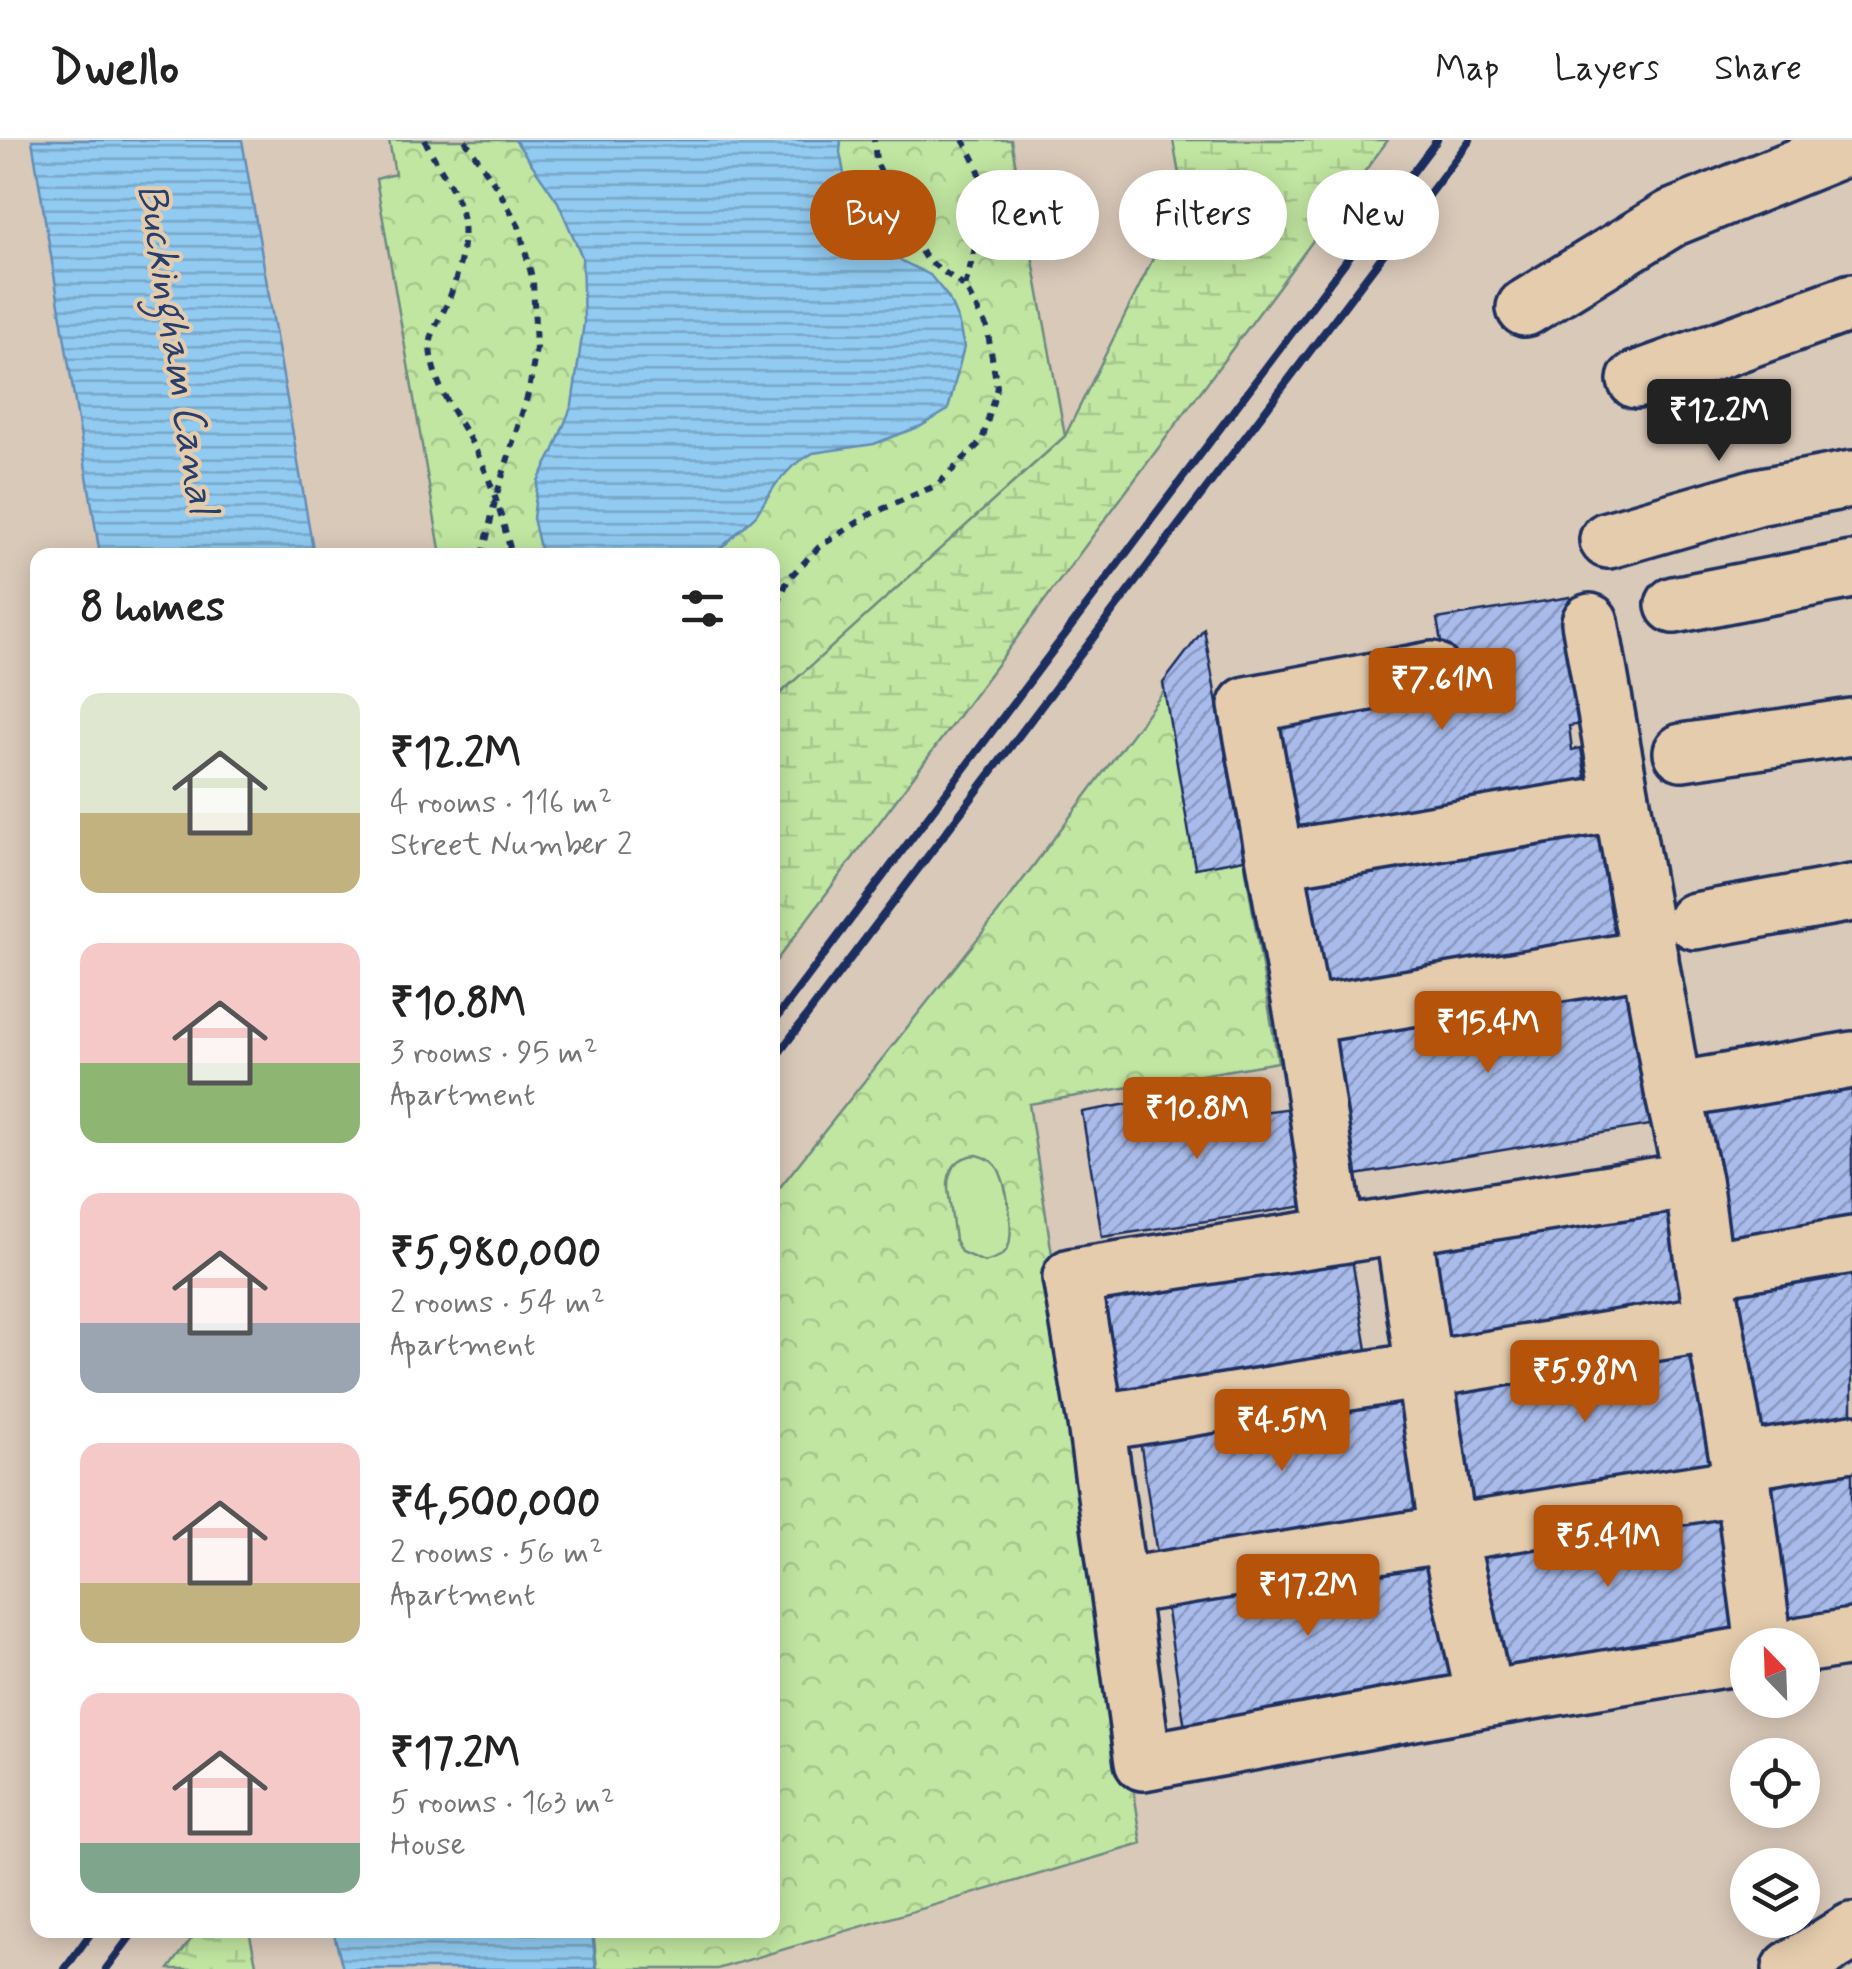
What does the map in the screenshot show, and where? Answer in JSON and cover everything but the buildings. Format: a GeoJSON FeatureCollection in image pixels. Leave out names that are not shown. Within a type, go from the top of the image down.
{"type":"FeatureCollection","features":[{"type":"Feature","properties":{"kind":"street"},"geometry":{"type":"LineString","coordinates":[[1524,308],[1672,218],[1852,145]]}},
{"type":"Feature","properties":{"kind":"street"},"geometry":{"type":"LineString","coordinates":[[1636,380],[1852,302]]}},
{"type":"Feature","properties":{"kind":"street"},"geometry":{"type":"LineString","coordinates":[[1608,540],[1757,498],[1852,479]]}},
{"type":"Feature","properties":{"kind":"street"},"geometry":{"type":"LineString","coordinates":[[1674,605],[1852,570]]}},
{"type":"Feature","properties":{"kind":"street"},"geometry":{"type":"LineString","coordinates":[[1590,622],[1673,1091],[1693,1180],[1762,1628]]}},
{"type":"Feature","properties":{"kind":"street"},"geometry":{"type":"LineString","coordinates":[[1336,1234],[1303,1016],[1247,705],[1432,670]]}},
{"type":"Feature","properties":{"kind":"street"},"geometry":{"type":"LineString","coordinates":[[1682,752],[1852,727]]}},
{"type":"Feature","properties":{"kind":"street"},"geometry":{"type":"LineString","coordinates":[[1275,860],[1622,802]]}},
{"type":"Feature","properties":{"kind":"street"},"geometry":{"type":"LineString","coordinates":[[1695,920],[1852,893]]}},
{"type":"Feature","properties":{"kind":"street"},"geometry":{"type":"LineString","coordinates":[[1303,1016],[1650,958]]}},
{"type":"Feature","properties":{"kind":"street"},"geometry":{"type":"LineString","coordinates":[[1673,1091],[1852,1060]]}},
{"type":"Feature","properties":{"kind":"street"},"geometry":{"type":"LineString","coordinates":[[1693,1180],[1072,1276],[1143,1762],[1730,1658]]}},
{"type":"Feature","properties":{"kind":"street"},"geometry":{"type":"LineString","coordinates":[[1403,1226],[1448,1534],[1485,1700]]}},
{"type":"Feature","properties":{"kind":"street"},"geometry":{"type":"LineString","coordinates":[[1096,1423],[1423,1370],[1710,1297],[1852,1245]]}},
{"type":"Feature","properties":{"kind":"street"},"geometry":{"type":"LineString","coordinates":[[1119,1587],[1448,1534],[1741,1474],[1852,1443]]}},
{"type":"Feature","properties":{"kind":"street"},"geometry":{"type":"LineString","coordinates":[[1820,1642],[1852,1637]]}},
{"type":"Feature","properties":{"kind":"street"},"geometry":{"type":"LineString","coordinates":[[1791,1969],[1852,1931]]}},
{"type":"Feature","properties":{"kind":"path"},"geometry":{"type":"LineString","coordinates":[[425,140],[460,209],[464,240],[449,298],[432,331],[430,354],[446,400],[476,451],[496,496],[510,548]]}},
{"type":"Feature","properties":{"kind":"path"},"geometry":{"type":"LineString","coordinates":[[465,140],[519,227],[533,281],[536,348],[529,390],[496,496],[485,548]]}},
{"type":"Feature","properties":{"kind":"path"},"geometry":{"type":"LineString","coordinates":[[780,600],[788,579],[819,547],[870,514],[937,485],[982,441],[997,387],[987,328],[965,287],[926,259],[905,226],[876,162],[874,140]]}},
{"type":"Feature","properties":{"kind":"path"},"geometry":{"type":"LineString","coordinates":[[962,140],[973,156],[984,191],[965,287]]}},
{"type":"Feature","properties":{"kind":"green space"},"geometry":{"type":"Polygon","coordinates":[[[389,140],[1011,140],[1016,170],[956,170],[956,260],[1033,260],[1065,436],[780,694],[780,548],[440,548],[376,179],[395,174],[389,140]]]}},
{"type":"Feature","properties":{"kind":"green space"},"geometry":{"type":"Polygon","coordinates":[[[1173,140],[1388,140],[1366,170],[1307,170],[1307,249],[780,956],[780,693],[1065,436],[1152,260],[1287,260],[1287,170],[1178,170],[1173,140]]]}},
{"type":"Feature","properties":{"kind":"green space"},"geometry":{"type":"Polygon","coordinates":[[[1165,690],[1196,868],[1244,859],[1278,1062],[1029,1104],[1142,1844],[717,1969],[597,1969],[594,1938],[780,1938],[780,1187],[998,913],[1165,690]]]}},
{"type":"Feature","properties":{"kind":"green space"},"geometry":{"type":"Polygon","coordinates":[[[977,1155],[991,1161],[1001,1174],[1010,1223],[1005,1252],[984,1262],[961,1252],[955,1240],[948,1189],[955,1165],[977,1155]]]}},
{"type":"Feature","properties":{"kind":"green space"},"geometry":{"type":"Polygon","coordinates":[[[192,1938],[251,1938],[257,1969],[169,1969],[192,1938]]]}},
{"type":"Feature","properties":{"kind":"water","name":"Buckingham Canal"},"geometry":{"type":"Polygon","coordinates":[[[32,140],[242,140],[313,548],[99,548],[32,140]]]}},
{"type":"Feature","properties":{"kind":"water"},"geometry":{"type":"Polygon","coordinates":[[[515,140],[841,140],[843,170],[810,170],[810,260],[901,260],[930,275],[948,297],[964,347],[948,410],[921,426],[874,444],[813,453],[794,465],[756,515],[721,548],[540,548],[533,518],[538,481],[572,405],[584,323],[582,257],[558,202],[515,140]]]}},
{"type":"Feature","properties":{"kind":"water"},"geometry":{"type":"Polygon","coordinates":[[[335,1938],[593,1938],[596,1969],[343,1969],[335,1938]]]}},
{"type":"Feature","properties":{"kind":"railway"},"geometry":{"type":"LineString","coordinates":[[780,1013],[1437,140]]}},
{"type":"Feature","properties":{"kind":"railway"},"geometry":{"type":"LineString","coordinates":[[780,1051],[1470,140]]}},
{"type":"Feature","properties":{"kind":"railway"},"geometry":{"type":"LineString","coordinates":[[65,1969],[87,1938]]}},
{"type":"Feature","properties":{"kind":"railway"},"geometry":{"type":"LineString","coordinates":[[106,1969],[129,1938]]}}]}
